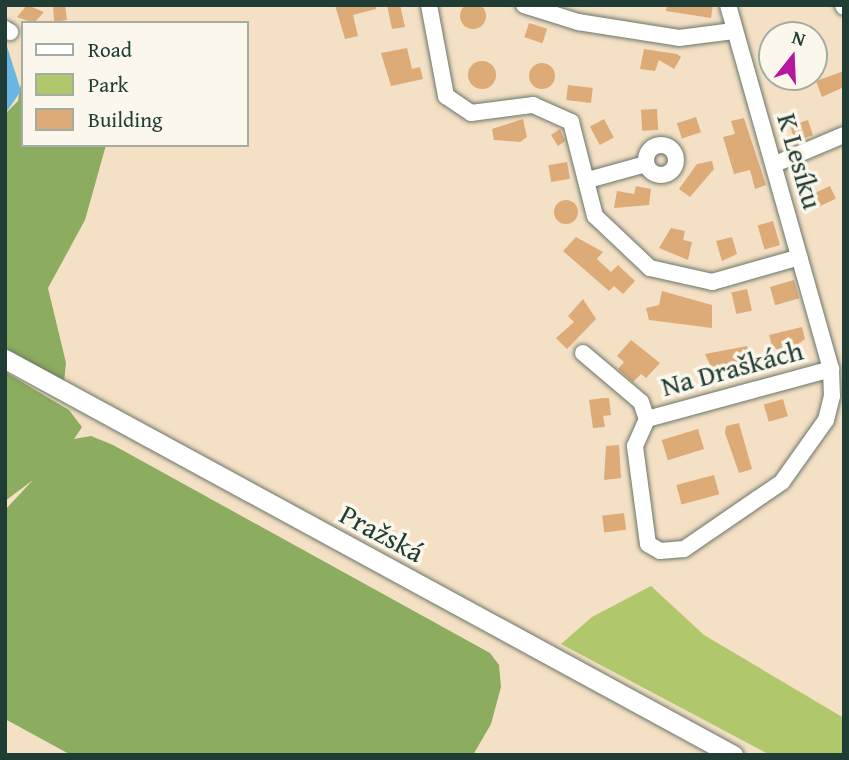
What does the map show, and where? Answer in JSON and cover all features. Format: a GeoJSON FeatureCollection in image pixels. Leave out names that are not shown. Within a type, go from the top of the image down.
{"type":"FeatureCollection","features":[{"type":"Feature","properties":{"kind":"main road","name":"Pražská"},"geometry":{"type":"LineString","coordinates":[[5,359],[733,755]]}},
{"type":"Feature","properties":{"kind":"street"},"geometry":{"type":"LineString","coordinates":[[429,5],[446,96],[457,108],[553,109],[570,122],[588,180],[595,216],[606,232],[650,268],[712,282],[800,257]]}},
{"type":"Feature","properties":{"kind":"street"},"geometry":{"type":"LineString","coordinates":[[524,5],[578,22],[680,38],[734,31]]}},
{"type":"Feature","properties":{"kind":"street","name":"K Lesíku"},"geometry":{"type":"LineString","coordinates":[[728,5],[831,369],[837,417]]}},
{"type":"Feature","properties":{"kind":"street"},"geometry":{"type":"LineString","coordinates":[[775,164],[844,135]]}},
{"type":"Feature","properties":{"kind":"street"},"geometry":{"type":"LineString","coordinates":[[588,180],[646,164]]}},
{"type":"Feature","properties":{"kind":"street","name":"Na Draškách"},"geometry":{"type":"LineString","coordinates":[[583,353],[641,402],[647,419],[635,446],[642,533],[660,551],[684,549],[782,482],[837,417]]}},
{"type":"Feature","properties":{"kind":"street","name":"Na Draškách"},"geometry":{"type":"LineString","coordinates":[[647,419],[831,369]]}},
{"type":"Feature","properties":{"kind":"green space"},"geometry":{"type":"Polygon","coordinates":[[[21,84],[21,147],[105,147],[85,220],[48,288],[66,363],[64,382],[5,350],[5,114],[18,101],[21,84]]]}},
{"type":"Feature","properties":{"kind":"green space"},"geometry":{"type":"Polygon","coordinates":[[[5,372],[69,410],[82,427],[74,439],[91,436],[113,445],[490,653],[499,665],[501,687],[491,724],[473,755],[71,755],[5,719],[5,510],[33,480],[5,501],[5,372]]]}},
{"type":"Feature","properties":{"kind":"green space"},"geometry":{"type":"Polygon","coordinates":[[[651,586],[704,635],[844,718],[844,755],[770,755],[561,644],[592,617],[651,586]]]}},
{"type":"Feature","properties":{"kind":"water"},"geometry":{"type":"Polygon","coordinates":[[[5,40],[21,91],[5,114],[5,40]]]}},
{"type":"Feature","properties":{"kind":"building"},"geometry":{"type":"Polygon","coordinates":[[[473,3],[482,7],[486,16],[482,25],[473,29],[464,25],[460,16],[464,7],[473,3]]]}},
{"type":"Feature","properties":{"kind":"building"},"geometry":{"type":"Polygon","coordinates":[[[27,5],[44,12],[36,21],[17,17],[27,5]]]}},
{"type":"Feature","properties":{"kind":"building"},"geometry":{"type":"Polygon","coordinates":[[[53,5],[65,5],[67,20],[54,21],[53,5]]]}},
{"type":"Feature","properties":{"kind":"building"},"geometry":{"type":"Polygon","coordinates":[[[335,5],[376,5],[376,9],[353,15],[358,36],[345,39],[335,5]]]}},
{"type":"Feature","properties":{"kind":"building"},"geometry":{"type":"Polygon","coordinates":[[[387,5],[400,5],[405,27],[392,29],[387,5]]]}},
{"type":"Feature","properties":{"kind":"building"},"geometry":{"type":"Polygon","coordinates":[[[667,5],[713,5],[711,18],[666,11],[667,5]]]}},
{"type":"Feature","properties":{"kind":"building"},"geometry":{"type":"Polygon","coordinates":[[[529,23],[547,29],[542,43],[524,37],[529,23]]]}},
{"type":"Feature","properties":{"kind":"building"},"geometry":{"type":"Polygon","coordinates":[[[407,48],[412,69],[420,67],[423,79],[391,86],[381,53],[407,48]]]}},
{"type":"Feature","properties":{"kind":"building"},"geometry":{"type":"Polygon","coordinates":[[[644,49],[681,57],[674,69],[659,60],[655,71],[640,69],[644,49]]]}},
{"type":"Feature","properties":{"kind":"building"},"geometry":{"type":"Polygon","coordinates":[[[482,61],[492,65],[496,75],[492,85],[482,89],[472,85],[468,75],[472,65],[482,61]]]}},
{"type":"Feature","properties":{"kind":"building"},"geometry":{"type":"Polygon","coordinates":[[[542,63],[551,67],[555,76],[551,85],[542,89],[533,85],[529,76],[533,67],[542,63]]]}},
{"type":"Feature","properties":{"kind":"building"},"geometry":{"type":"Polygon","coordinates":[[[844,71],[844,87],[822,97],[820,91],[828,91],[828,77],[844,71]]]}},
{"type":"Feature","properties":{"kind":"building"},"geometry":{"type":"Polygon","coordinates":[[[568,85],[593,88],[591,103],[566,100],[568,85]]]}},
{"type":"Feature","properties":{"kind":"building"},"geometry":{"type":"Polygon","coordinates":[[[657,109],[658,130],[642,131],[641,110],[657,109]]]}},
{"type":"Feature","properties":{"kind":"building"},"geometry":{"type":"Polygon","coordinates":[[[696,117],[701,132],[682,138],[677,123],[696,117]]]}},
{"type":"Feature","properties":{"kind":"building"},"geometry":{"type":"Polygon","coordinates":[[[744,118],[766,185],[755,189],[750,170],[734,174],[723,137],[735,134],[731,121],[744,118]]]}},
{"type":"Feature","properties":{"kind":"building"},"geometry":{"type":"Polygon","coordinates":[[[523,119],[527,137],[520,142],[494,140],[492,129],[523,119]]]}},
{"type":"Feature","properties":{"kind":"building"},"geometry":{"type":"Polygon","coordinates":[[[604,119],[614,138],[600,145],[590,127],[604,119]]]}},
{"type":"Feature","properties":{"kind":"building"},"geometry":{"type":"Polygon","coordinates":[[[808,120],[813,135],[795,141],[790,126],[808,120]]]}},
{"type":"Feature","properties":{"kind":"building"},"geometry":{"type":"Polygon","coordinates":[[[560,129],[565,141],[558,146],[551,135],[560,129]]]}},
{"type":"Feature","properties":{"kind":"building"},"geometry":{"type":"Polygon","coordinates":[[[712,161],[714,169],[690,197],[679,189],[697,164],[712,161]]]}},
{"type":"Feature","properties":{"kind":"building"},"geometry":{"type":"Polygon","coordinates":[[[567,162],[570,179],[551,182],[548,165],[567,162]]]}},
{"type":"Feature","properties":{"kind":"building"},"geometry":{"type":"Polygon","coordinates":[[[636,186],[651,189],[649,205],[614,208],[617,191],[634,194],[636,186]]]}},
{"type":"Feature","properties":{"kind":"building"},"geometry":{"type":"Polygon","coordinates":[[[830,186],[836,199],[817,208],[811,195],[830,186]]]}},
{"type":"Feature","properties":{"kind":"building"},"geometry":{"type":"Polygon","coordinates":[[[566,200],[577,207],[578,212],[571,223],[566,224],[555,217],[554,212],[561,201],[566,200]]]}},
{"type":"Feature","properties":{"kind":"building"},"geometry":{"type":"Polygon","coordinates":[[[773,221],[780,245],[765,249],[758,225],[773,221]]]}},
{"type":"Feature","properties":{"kind":"building"},"geometry":{"type":"Polygon","coordinates":[[[671,228],[685,231],[683,240],[692,242],[688,260],[659,248],[671,228]]]}},
{"type":"Feature","properties":{"kind":"building"},"geometry":{"type":"Polygon","coordinates":[[[576,237],[603,252],[597,259],[611,272],[618,265],[635,281],[623,294],[614,286],[609,291],[563,251],[576,237]]]}},
{"type":"Feature","properties":{"kind":"building"},"geometry":{"type":"Polygon","coordinates":[[[732,237],[737,254],[722,261],[716,241],[732,237]]]}},
{"type":"Feature","properties":{"kind":"building"},"geometry":{"type":"Polygon","coordinates":[[[794,280],[799,298],[775,305],[770,287],[794,280]]]}},
{"type":"Feature","properties":{"kind":"building"},"geometry":{"type":"Polygon","coordinates":[[[747,289],[752,310],[736,314],[731,293],[747,289]]]}},
{"type":"Feature","properties":{"kind":"building"},"geometry":{"type":"Polygon","coordinates":[[[662,291],[712,305],[712,328],[649,320],[646,308],[659,305],[662,291]]]}},
{"type":"Feature","properties":{"kind":"building"},"geometry":{"type":"Polygon","coordinates":[[[583,299],[596,319],[567,349],[556,338],[574,322],[568,316],[583,299]]]}},
{"type":"Feature","properties":{"kind":"building"},"geometry":{"type":"Polygon","coordinates":[[[802,327],[805,339],[784,354],[772,346],[769,335],[802,327]]]}},
{"type":"Feature","properties":{"kind":"building"},"geometry":{"type":"Polygon","coordinates":[[[631,340],[660,363],[646,378],[641,374],[633,382],[618,369],[624,362],[617,356],[631,340]]]}},
{"type":"Feature","properties":{"kind":"building"},"geometry":{"type":"Polygon","coordinates":[[[747,346],[752,362],[734,368],[737,379],[719,384],[705,354],[747,346]]]}},
{"type":"Feature","properties":{"kind":"building"},"geometry":{"type":"Polygon","coordinates":[[[609,398],[611,415],[603,416],[605,427],[593,428],[589,400],[609,398]]]}},
{"type":"Feature","properties":{"kind":"building"},"geometry":{"type":"Polygon","coordinates":[[[783,399],[788,416],[769,422],[764,405],[783,399]]]}},
{"type":"Feature","properties":{"kind":"building"},"geometry":{"type":"Polygon","coordinates":[[[739,423],[752,469],[739,473],[725,433],[726,426],[739,423]]]}},
{"type":"Feature","properties":{"kind":"building"},"geometry":{"type":"Polygon","coordinates":[[[698,429],[704,449],[668,460],[662,440],[698,429]]]}},
{"type":"Feature","properties":{"kind":"building"},"geometry":{"type":"Polygon","coordinates":[[[619,445],[621,478],[604,480],[606,446],[619,445]]]}},
{"type":"Feature","properties":{"kind":"building"},"geometry":{"type":"Polygon","coordinates":[[[714,475],[719,494],[682,504],[676,485],[714,475]]]}},
{"type":"Feature","properties":{"kind":"building"},"geometry":{"type":"Polygon","coordinates":[[[624,513],[626,530],[604,533],[602,516],[624,513]]]}}]}
